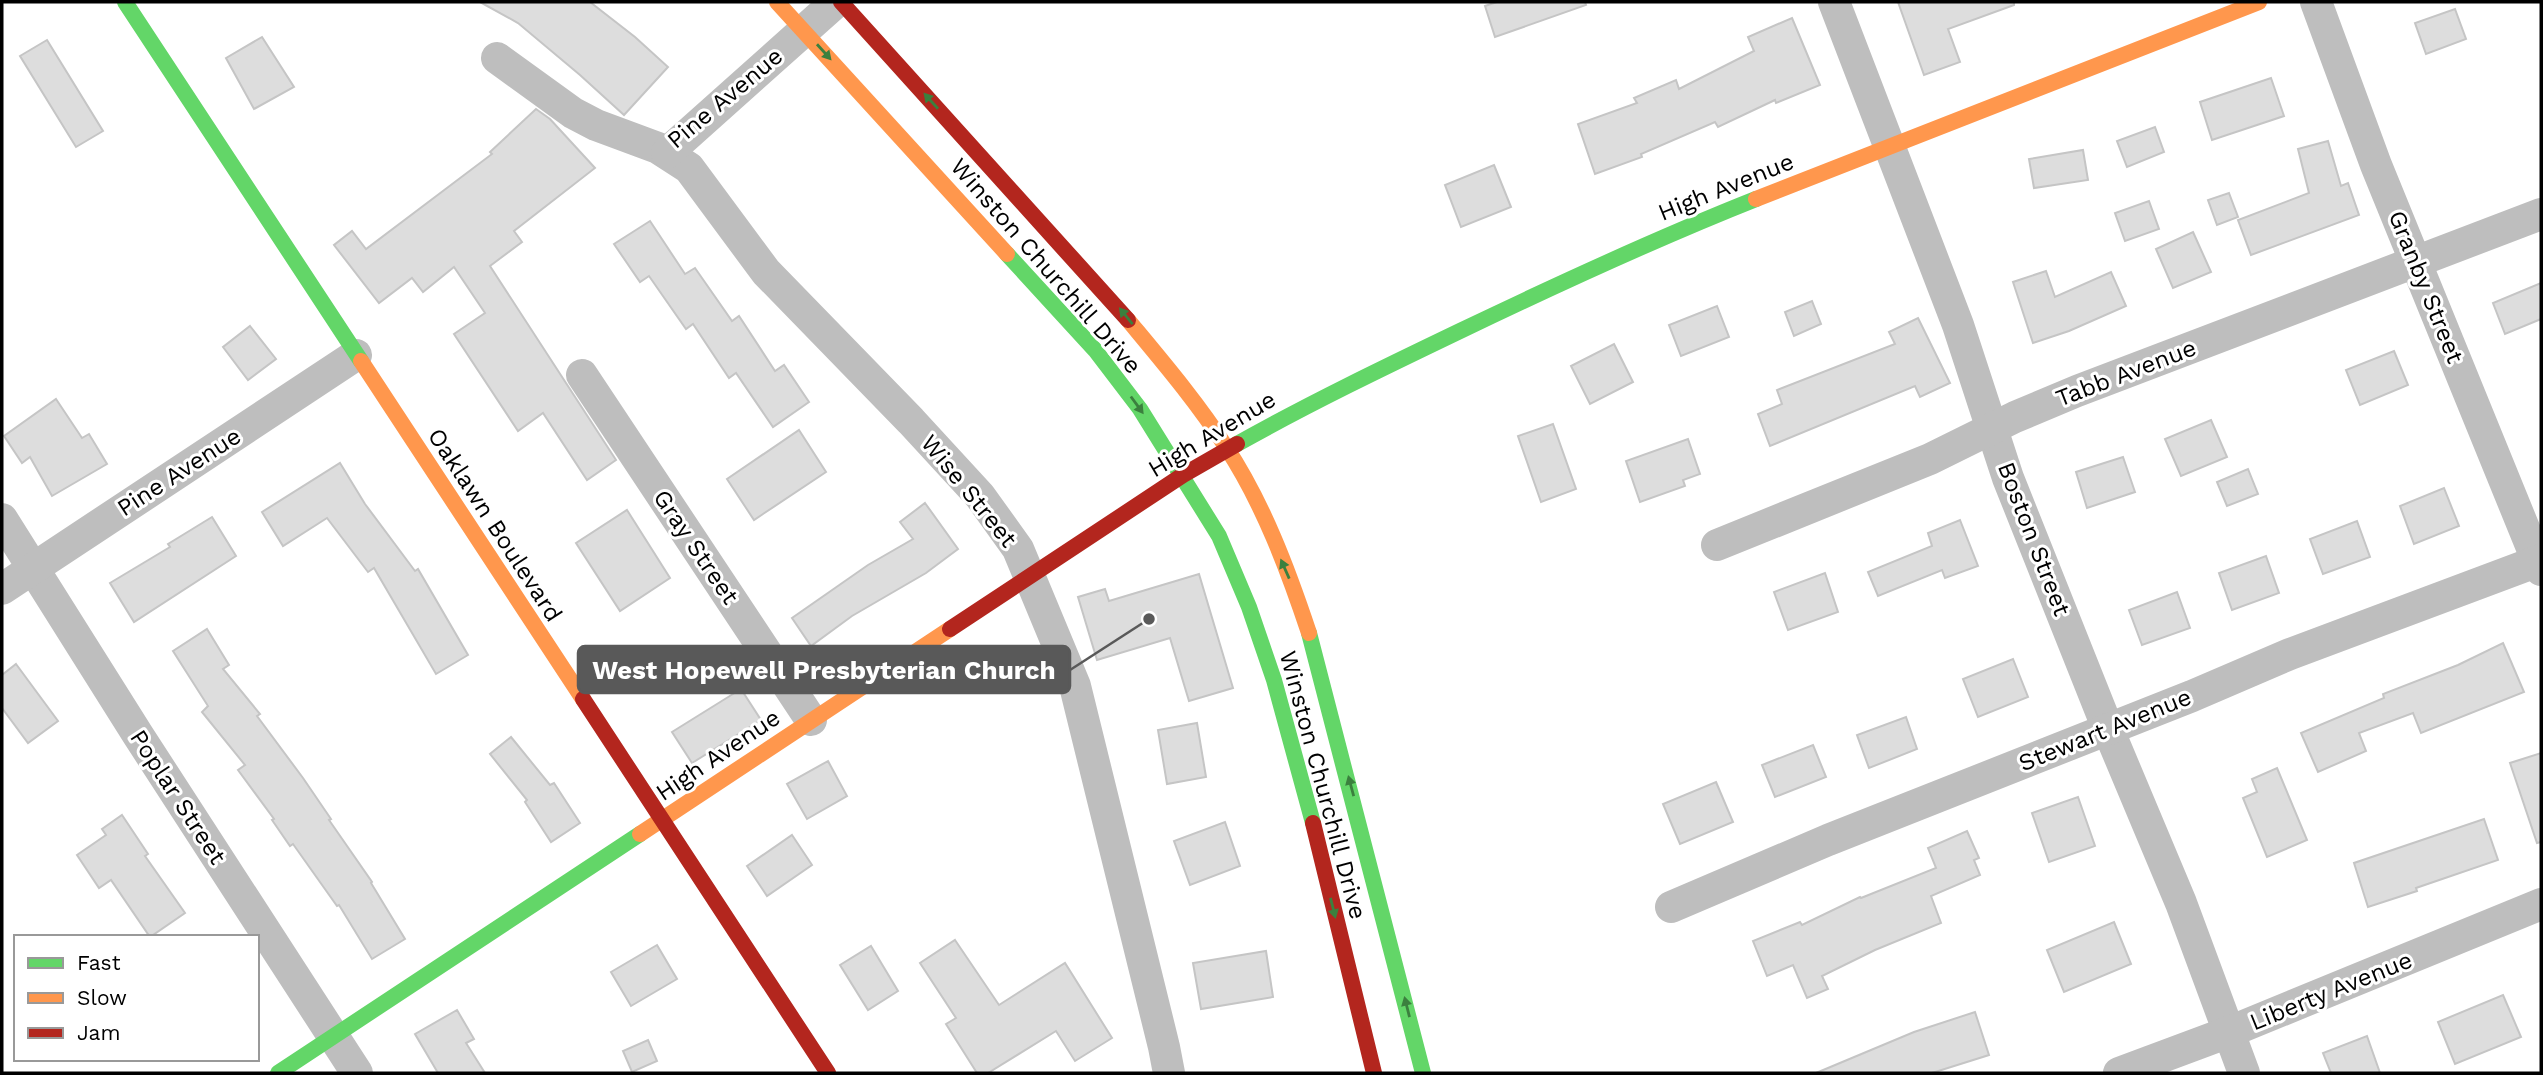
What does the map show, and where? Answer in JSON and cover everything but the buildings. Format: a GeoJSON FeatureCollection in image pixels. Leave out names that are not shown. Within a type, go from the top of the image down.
{"type":"FeatureCollection","features":[{"type":"Feature","properties":{"kind":"main road","name":"Oaklawn Boulevard"},"geometry":{"type":"LineString","coordinates":[[125,2],[828,1073]]}},
{"type":"Feature","properties":{"kind":"main road","name":"Winston Churchill Drive"},"geometry":{"type":"LineString","coordinates":[[777,2],[1095,350],[1140,409],[1219,536],[1249,607],[1274,680],[1301,774],[1374,1073]]}},
{"type":"Feature","properties":{"kind":"main road","name":"Winston Churchill Drive"},"geometry":{"type":"LineString","coordinates":[[838,2],[1107,294],[1182,386],[1227,448],[1255,499],[1294,587],[1314,648],[1423,1073]]}},
{"type":"Feature","properties":{"kind":"main road","name":"High Avenue"},"geometry":{"type":"LineString","coordinates":[[278,1073],[1183,475],[1312,402],[1576,275],[1673,232],[2259,2]]}},
{"type":"Feature","properties":{"kind":"street","name":"Pine Avenue"},"geometry":{"type":"LineString","coordinates":[[498,58],[573,113],[667,153],[838,2]]}},
{"type":"Feature","properties":{"kind":"street","name":"Boston Street"},"geometry":{"type":"LineString","coordinates":[[1834,2],[1958,325],[2008,478],[2181,904],[2244,1073]]}},
{"type":"Feature","properties":{"kind":"street","name":"Granby Street"},"geometry":{"type":"LineString","coordinates":[[2316,2],[2376,165],[2540,564]]}},
{"type":"Feature","properties":{"kind":"street","name":"Wise Street"},"geometry":{"type":"LineString","coordinates":[[667,153],[689,168],[706,188],[766,272],[980,496],[1018,549],[1075,686],[1169,1073]]}},
{"type":"Feature","properties":{"kind":"street","name":"Tabb Avenue"},"geometry":{"type":"LineString","coordinates":[[1717,545],[1930,459],[2077,391],[2541,214]]}},
{"type":"Feature","properties":{"kind":"street","name":"Pine Avenue"},"geometry":{"type":"LineString","coordinates":[[2,589],[356,355]]}},
{"type":"Feature","properties":{"kind":"street","name":"Gray Street"},"geometry":{"type":"LineString","coordinates":[[582,375],[811,720]]}},
{"type":"Feature","properties":{"kind":"street","name":"Poplar Street"},"geometry":{"type":"LineString","coordinates":[[2,519],[357,1073]]}},
{"type":"Feature","properties":{"kind":"street","name":"Stewart Avenue"},"geometry":{"type":"LineString","coordinates":[[1671,907],[1828,840],[2290,654],[2540,564]]}},
{"type":"Feature","properties":{"kind":"street","name":"Liberty Avenue"},"geometry":{"type":"LineString","coordinates":[[2119,1073],[2229,1032],[2541,904]]}},
{"type":"Feature","properties":{"kind":"traffic: fast"},"geometry":{"type":"LineString","coordinates":[[125,2],[361,361]]}},
{"type":"Feature","properties":{"kind":"traffic: fast"},"geometry":{"type":"LineString","coordinates":[[1237,444],[1497,313],[1644,246],[1756,199]]}},
{"type":"Feature","properties":{"kind":"traffic: fast"},"geometry":{"type":"LineString","coordinates":[[1007,254],[1095,350],[1140,409],[1219,536],[1249,607],[1274,680],[1313,823]]}},
{"type":"Feature","properties":{"kind":"traffic: fast"},"geometry":{"type":"LineString","coordinates":[[1309,633],[1423,1073]]}},
{"type":"Feature","properties":{"kind":"traffic: fast"},"geometry":{"type":"LineString","coordinates":[[278,1073],[640,834]]}},
{"type":"Feature","properties":{"kind":"traffic: slow"},"geometry":{"type":"LineString","coordinates":[[777,2],[1007,254]]}},
{"type":"Feature","properties":{"kind":"traffic: slow"},"geometry":{"type":"LineString","coordinates":[[1756,199],[2259,2]]}},
{"type":"Feature","properties":{"kind":"traffic: slow"},"geometry":{"type":"LineString","coordinates":[[1128,320],[1191,398],[1239,468],[1274,537],[1309,633]]}},
{"type":"Feature","properties":{"kind":"traffic: slow"},"geometry":{"type":"LineString","coordinates":[[361,361],[583,699]]}},
{"type":"Feature","properties":{"kind":"traffic: slow"},"geometry":{"type":"LineString","coordinates":[[640,834],[950,629]]}},
{"type":"Feature","properties":{"kind":"traffic: jam"},"geometry":{"type":"LineString","coordinates":[[841,2],[1128,320]]}},
{"type":"Feature","properties":{"kind":"traffic: jam"},"geometry":{"type":"LineString","coordinates":[[950,629],[1183,475],[1237,444]]}},
{"type":"Feature","properties":{"kind":"traffic: jam"},"geometry":{"type":"LineString","coordinates":[[583,699],[828,1073]]}},
{"type":"Feature","properties":{"kind":"traffic: jam"},"geometry":{"type":"LineString","coordinates":[[1313,823],[1374,1073]]}},
{"type":"Feature","properties":{"kind":"place","name":"West Hopewell Presbyterian Church"},"geometry":{"type":"Point","coordinates":[1149,619]}}]}
